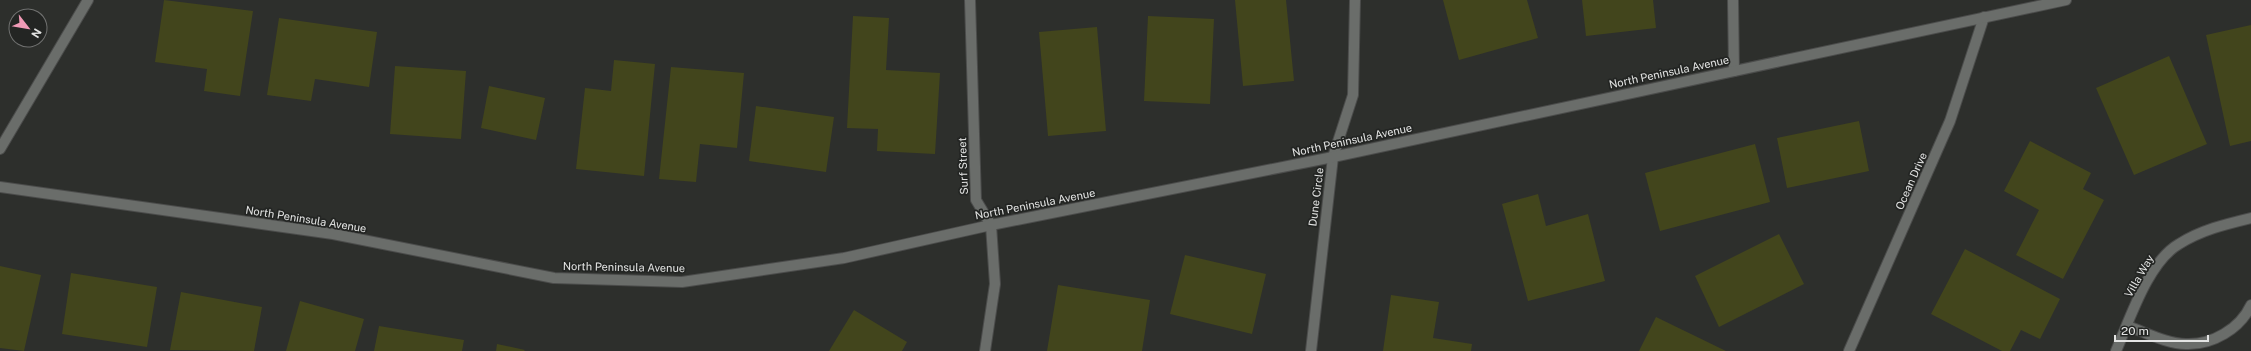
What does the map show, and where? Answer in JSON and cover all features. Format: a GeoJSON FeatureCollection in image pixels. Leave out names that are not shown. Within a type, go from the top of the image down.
{"type":"FeatureCollection","features":[{"type":"Feature","properties":{"kind":"street"},"geometry":{"type":"LineString","coordinates":[[0,149],[88,0]]}},
{"type":"Feature","properties":{"kind":"street","name":"Surf Street"},"geometry":{"type":"LineString","coordinates":[[970,0],[976,200],[991,224],[995,284],[985,351]]}},
{"type":"Feature","properties":{"kind":"street","name":"Dune Circle"},"geometry":{"type":"LineString","coordinates":[[1311,351],[1333,157],[1353,95],[1355,0]]}},
{"type":"Feature","properties":{"kind":"street"},"geometry":{"type":"LineString","coordinates":[[1733,0],[1734,71]]}},
{"type":"Feature","properties":{"kind":"street","name":"North Peninsula Avenue"},"geometry":{"type":"LineString","coordinates":[[0,187],[333,234],[554,278],[682,282],[844,258],[991,224],[1333,157],[2066,0]]}},
{"type":"Feature","properties":{"kind":"street","name":"Ocean Drive"},"geometry":{"type":"LineString","coordinates":[[1849,351],[1950,120],[1984,17]]}},
{"type":"Feature","properties":{"kind":"street","name":"Villa Way"},"geometry":{"type":"LineString","coordinates":[[2116,351],[2158,262],[2178,244],[2208,229],[2251,218]]}},
{"type":"Feature","properties":{"kind":"street"},"geometry":{"type":"LineString","coordinates":[[2127,326],[2186,344],[2202,342],[2219,337],[2236,327],[2251,305]]}},
{"type":"Feature","properties":{"kind":"building"},"geometry":{"type":"Polygon","coordinates":[[[164,0],[253,11],[240,96],[204,91],[207,69],[155,62],[164,0]]]}},
{"type":"Feature","properties":{"kind":"building"},"geometry":{"type":"Polygon","coordinates":[[[1235,0],[1286,0],[1294,81],[1243,86],[1235,0]]]}},
{"type":"Feature","properties":{"kind":"building"},"geometry":{"type":"Polygon","coordinates":[[[1443,0],[1527,0],[1538,38],[1459,60],[1443,0]]]}},
{"type":"Feature","properties":{"kind":"building"},"geometry":{"type":"Polygon","coordinates":[[[1582,0],[1653,0],[1656,28],[1586,36],[1582,0]]]}},
{"type":"Feature","properties":{"kind":"building"},"geometry":{"type":"Polygon","coordinates":[[[853,16],[889,18],[886,70],[940,73],[935,154],[877,151],[878,129],[847,128],[853,16]]]}},
{"type":"Feature","properties":{"kind":"building"},"geometry":{"type":"Polygon","coordinates":[[[1148,16],[1214,19],[1210,104],[1144,101],[1148,16]]]}},
{"type":"Feature","properties":{"kind":"building"},"geometry":{"type":"Polygon","coordinates":[[[279,18],[377,32],[369,87],[315,79],[311,101],[267,95],[279,18]]]}},
{"type":"Feature","properties":{"kind":"building"},"geometry":{"type":"Polygon","coordinates":[[[2251,25],[2251,141],[2230,146],[2206,35],[2251,25]]]}},
{"type":"Feature","properties":{"kind":"building"},"geometry":{"type":"Polygon","coordinates":[[[1097,27],[1106,131],[1048,136],[1039,32],[1097,27]]]}},
{"type":"Feature","properties":{"kind":"building"},"geometry":{"type":"Polygon","coordinates":[[[2169,56],[2207,144],[2134,175],[2096,88],[2169,56]]]}},
{"type":"Feature","properties":{"kind":"building"},"geometry":{"type":"Polygon","coordinates":[[[614,60],[655,64],[644,176],[576,169],[585,88],[611,91],[614,60]]]}},
{"type":"Feature","properties":{"kind":"building"},"geometry":{"type":"Polygon","coordinates":[[[395,66],[466,71],[461,139],[390,134],[395,66]]]}},
{"type":"Feature","properties":{"kind":"building"},"geometry":{"type":"Polygon","coordinates":[[[671,67],[744,73],[737,148],[700,144],[696,182],[659,179],[671,67]]]}},
{"type":"Feature","properties":{"kind":"building"},"geometry":{"type":"Polygon","coordinates":[[[489,86],[545,98],[536,140],[481,128],[489,86]]]}},
{"type":"Feature","properties":{"kind":"building"},"geometry":{"type":"Polygon","coordinates":[[[756,106],[834,117],[826,172],[749,161],[756,106]]]}},
{"type":"Feature","properties":{"kind":"building"},"geometry":{"type":"Polygon","coordinates":[[[1859,121],[1869,171],[1787,188],[1777,138],[1859,121]]]}},
{"type":"Feature","properties":{"kind":"building"},"geometry":{"type":"Polygon","coordinates":[[[2030,141],[2091,173],[2083,189],[2104,200],[2063,279],[2016,255],[2039,210],[2004,191],[2030,141]]]}},
{"type":"Feature","properties":{"kind":"building"},"geometry":{"type":"Polygon","coordinates":[[[1755,144],[1770,202],[1660,231],[1645,173],[1755,144]]]}},
{"type":"Feature","properties":{"kind":"building"},"geometry":{"type":"Polygon","coordinates":[[[1538,194],[1546,226],[1588,214],[1605,281],[1528,301],[1502,204],[1538,194]]]}},
{"type":"Feature","properties":{"kind":"building"},"geometry":{"type":"Polygon","coordinates":[[[1779,234],[1804,284],[1719,327],[1695,276],[1779,234]]]}},
{"type":"Feature","properties":{"kind":"building"},"geometry":{"type":"Polygon","coordinates":[[[1965,249],[2060,299],[2040,339],[2021,330],[2010,351],[2002,351],[1931,314],[1965,249]]]}},
{"type":"Feature","properties":{"kind":"building"},"geometry":{"type":"Polygon","coordinates":[[[1185,255],[1266,274],[1252,334],[1170,314],[1185,255]]]}},
{"type":"Feature","properties":{"kind":"building"},"geometry":{"type":"Polygon","coordinates":[[[0,266],[41,275],[24,351],[0,348],[0,266]]]}},
{"type":"Feature","properties":{"kind":"building"},"geometry":{"type":"Polygon","coordinates":[[[71,273],[157,287],[147,347],[62,334],[71,273]]]}},
{"type":"Feature","properties":{"kind":"building"},"geometry":{"type":"Polygon","coordinates":[[[1058,285],[1150,300],[1142,351],[1047,351],[1058,285]]]}},
{"type":"Feature","properties":{"kind":"building"},"geometry":{"type":"Polygon","coordinates":[[[181,292],[262,307],[254,351],[170,350],[181,292]]]}},
{"type":"Feature","properties":{"kind":"building"},"geometry":{"type":"Polygon","coordinates":[[[1391,295],[1439,302],[1433,338],[1472,344],[1471,351],[1383,351],[1391,295]]]}},
{"type":"Feature","properties":{"kind":"building"},"geometry":{"type":"Polygon","coordinates":[[[300,301],[364,319],[355,351],[286,351],[300,301]]]}},
{"type":"Feature","properties":{"kind":"building"},"geometry":{"type":"Polygon","coordinates":[[[854,310],[907,342],[902,351],[829,351],[854,310]]]}},
{"type":"Feature","properties":{"kind":"building"},"geometry":{"type":"Polygon","coordinates":[[[1656,317],[1726,351],[1639,351],[1656,317]]]}},
{"type":"Feature","properties":{"kind":"building"},"geometry":{"type":"Polygon","coordinates":[[[379,326],[464,340],[462,351],[374,351],[379,326]]]}},
{"type":"Feature","properties":{"kind":"building"},"geometry":{"type":"Polygon","coordinates":[[[497,344],[525,350],[496,351],[497,344]]]}}]}
